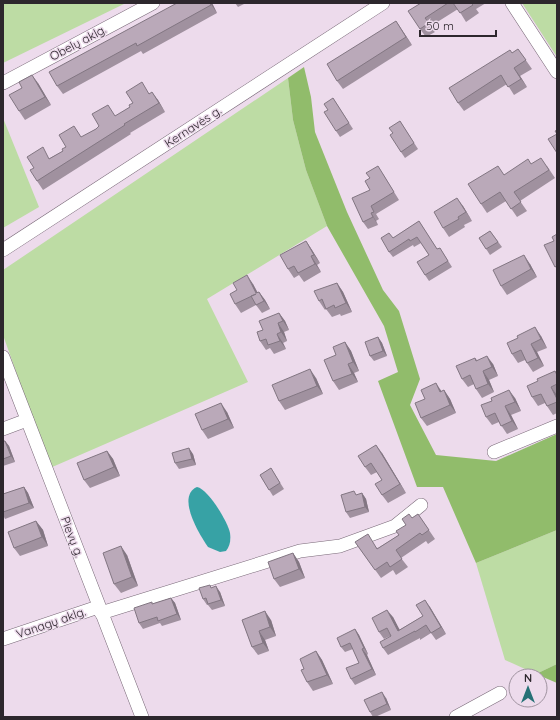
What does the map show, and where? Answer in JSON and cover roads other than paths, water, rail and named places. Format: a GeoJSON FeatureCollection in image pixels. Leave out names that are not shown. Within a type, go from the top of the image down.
{"type":"FeatureCollection","features":[{"type":"Feature","properties":{"kind":"street","name":"Obelų aklg."},"geometry":{"type":"LineString","coordinates":[[3,83],[153,3]]}},
{"type":"Feature","properties":{"kind":"street","name":"Kernavės g."},"geometry":{"type":"LineString","coordinates":[[3,250],[383,3]]}},
{"type":"Feature","properties":{"kind":"street"},"geometry":{"type":"LineString","coordinates":[[512,3],[557,72]]}},
{"type":"Feature","properties":{"kind":"street","name":"Pievų g."},"geometry":{"type":"LineString","coordinates":[[3,357],[142,717]]}},
{"type":"Feature","properties":{"kind":"street"},"geometry":{"type":"LineString","coordinates":[[3,429],[27,420]]}},
{"type":"Feature","properties":{"kind":"street"},"geometry":{"type":"LineString","coordinates":[[494,452],[557,426]]}},
{"type":"Feature","properties":{"kind":"street","name":"Vanagų aklg."},"geometry":{"type":"LineString","coordinates":[[3,639],[300,551],[340,546],[395,526],[421,505]]}},
{"type":"Feature","properties":{"kind":"street"},"geometry":{"type":"LineString","coordinates":[[456,717],[500,693]]}},
{"type":"Feature","properties":{"kind":"water"},"geometry":{"type":"Polygon","coordinates":[[[197,487],[207,493],[226,521],[230,538],[226,551],[220,552],[208,547],[195,525],[189,507],[189,498],[191,492],[197,487]]]}}]}
